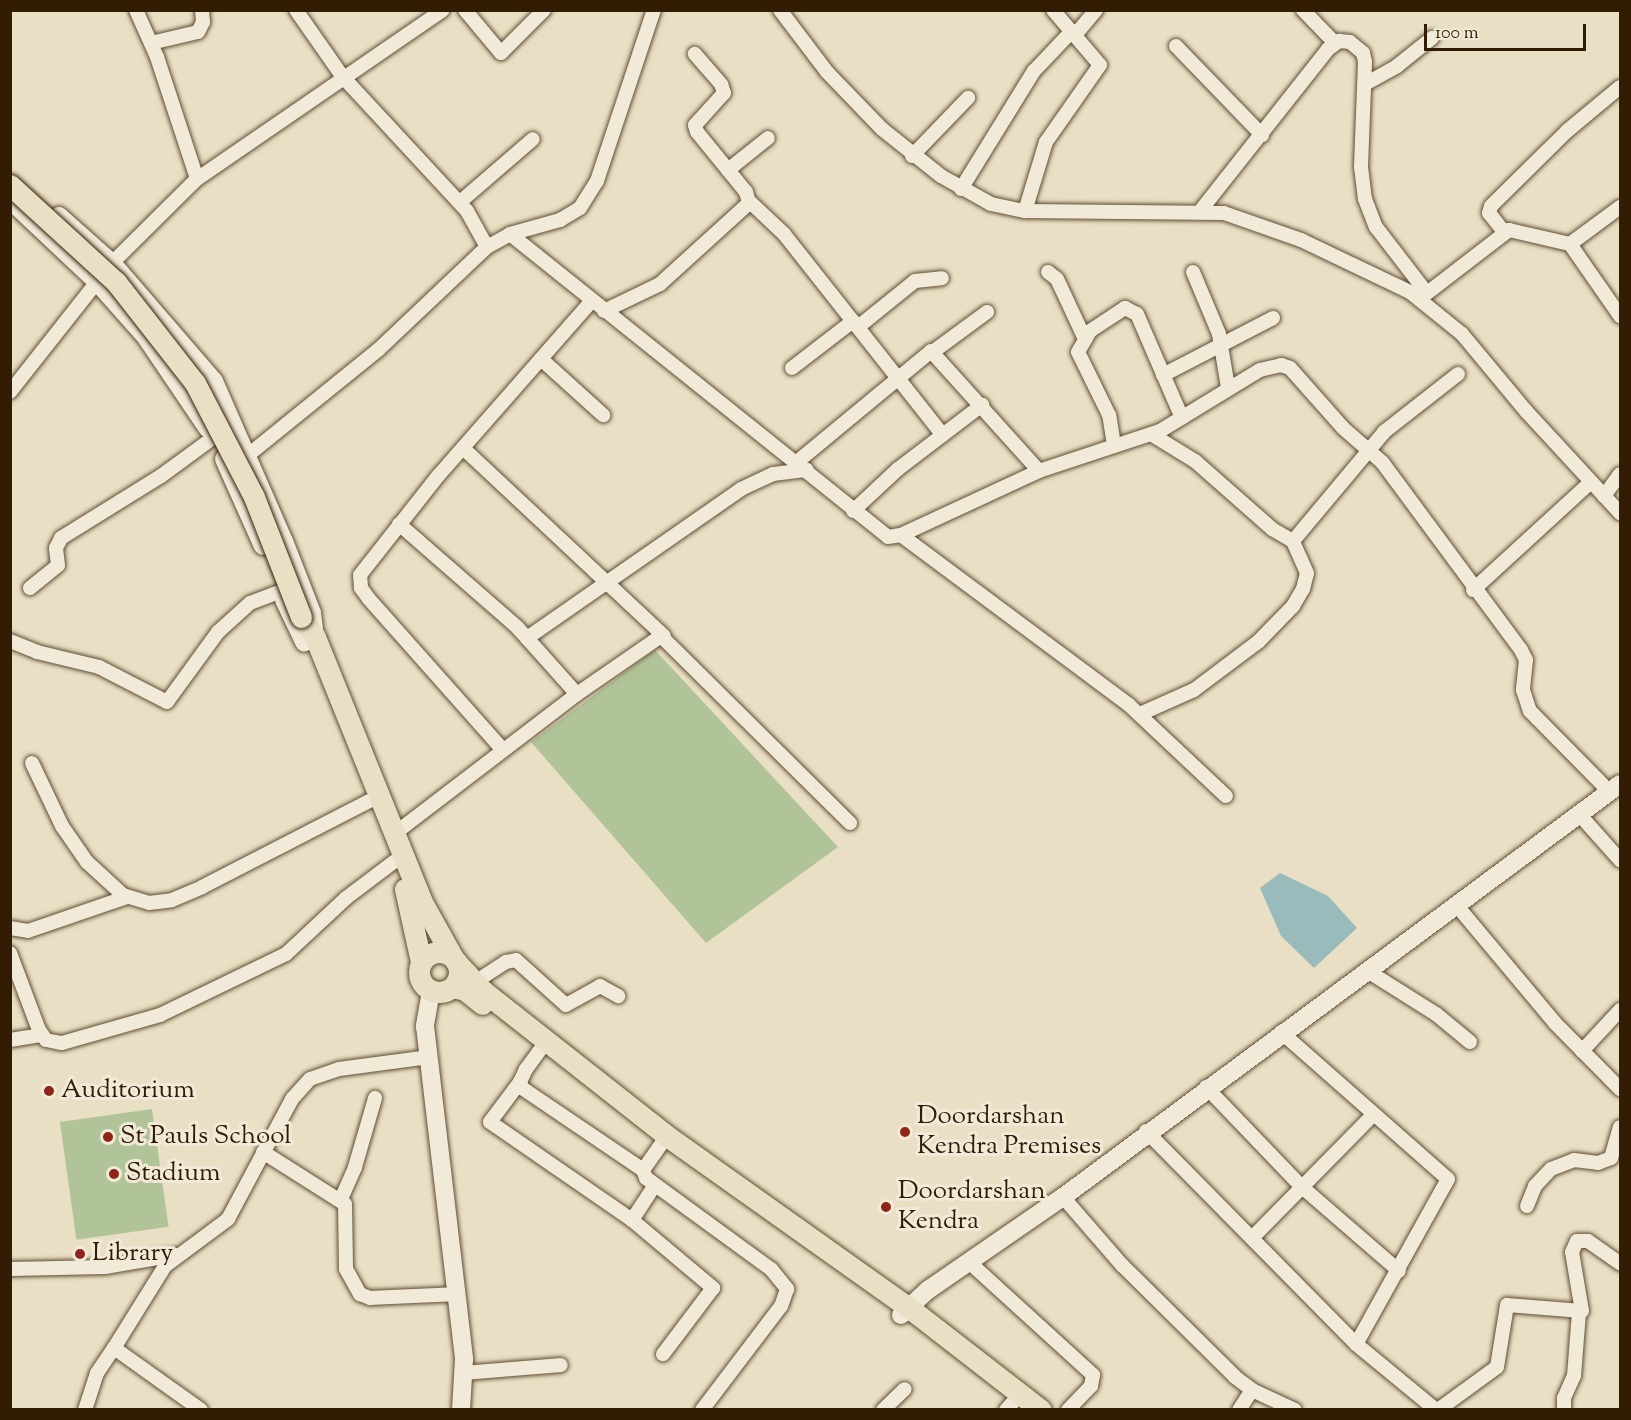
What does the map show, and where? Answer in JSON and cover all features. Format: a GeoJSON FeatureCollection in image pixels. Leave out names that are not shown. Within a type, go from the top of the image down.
{"type":"FeatureCollection","features":[{"type":"Feature","properties":{"kind":"main road"},"geometry":{"type":"LineString","coordinates":[[10,185],[116,282],[195,383],[258,507],[301,617],[409,903],[421,962],[418,975],[431,991],[453,987],[465,990],[662,1143],[905,1311],[1015,1407]]}},
{"type":"Feature","properties":{"kind":"main road"},"geometry":{"type":"LineString","coordinates":[[309,640],[428,914],[454,959],[475,982],[667,1136],[1041,1410]]}},
{"type":"Feature","properties":{"kind":"main road"},"geometry":{"type":"LineString","coordinates":[[421,962],[432,952],[454,959]]}},
{"type":"Feature","properties":{"kind":"main road"},"geometry":{"type":"LineString","coordinates":[[453,987],[459,975],[454,959]]}},
{"type":"Feature","properties":{"kind":"street"},"geometry":{"type":"LineString","coordinates":[[136,10],[151,43],[197,179]]}},
{"type":"Feature","properties":{"kind":"street"},"geometry":{"type":"LineString","coordinates":[[151,43],[198,32],[203,22],[202,10]]}},
{"type":"Feature","properties":{"kind":"street"},"geometry":{"type":"LineString","coordinates":[[296,10],[342,76],[460,202],[487,247]]}},
{"type":"Feature","properties":{"kind":"street"},"geometry":{"type":"LineString","coordinates":[[112,263],[197,179],[342,76],[443,10]]}},
{"type":"Feature","properties":{"kind":"street"},"geometry":{"type":"LineString","coordinates":[[465,10],[501,53],[544,10]]}},
{"type":"Feature","properties":{"kind":"street"},"geometry":{"type":"LineString","coordinates":[[247,456],[378,350],[487,247],[510,234],[560,220],[587,201],[597,181],[654,10]]}},
{"type":"Feature","properties":{"kind":"street"},"geometry":{"type":"LineString","coordinates":[[1025,211],[1046,142],[1100,67],[1053,10]]}},
{"type":"Feature","properties":{"kind":"street"},"geometry":{"type":"LineString","coordinates":[[961,189],[1034,71],[1096,10]]}},
{"type":"Feature","properties":{"kind":"street"},"geometry":{"type":"LineString","coordinates":[[1302,10],[1335,43]]}},
{"type":"Feature","properties":{"kind":"street"},"geometry":{"type":"LineString","coordinates":[[784,11],[827,72],[912,156],[961,189],[991,204],[1025,211],[1201,210],[1242,218],[1301,240],[1423,295]]}},
{"type":"Feature","properties":{"kind":"street"},"geometry":{"type":"LineString","coordinates":[[1365,84],[1397,66],[1432,38]]}},
{"type":"Feature","properties":{"kind":"street"},"geometry":{"type":"LineString","coordinates":[[1201,210],[1335,43],[1350,42],[1363,53],[1365,84],[1361,167],[1365,199],[1376,227],[1423,295],[1462,334],[1620,513]]}},
{"type":"Feature","properties":{"kind":"street"},"geometry":{"type":"LineString","coordinates":[[1176,46],[1262,135]]}},
{"type":"Feature","properties":{"kind":"street"},"geometry":{"type":"LineString","coordinates":[[695,54],[721,84],[724,93],[696,129],[749,201],[784,234],[944,435]]}},
{"type":"Feature","properties":{"kind":"street"},"geometry":{"type":"LineString","coordinates":[[1504,232],[1489,213],[1491,206],[1567,131],[1620,87]]}},
{"type":"Feature","properties":{"kind":"street"},"geometry":{"type":"LineString","coordinates":[[912,156],[968,98]]}},
{"type":"Feature","properties":{"kind":"street"},"geometry":{"type":"LineString","coordinates":[[728,170],[768,138]]}},
{"type":"Feature","properties":{"kind":"street"},"geometry":{"type":"LineString","coordinates":[[460,202],[534,139]]}},
{"type":"Feature","properties":{"kind":"street"},"geometry":{"type":"LineString","coordinates":[[10,173],[112,263],[214,381],[312,614],[309,640]]}},
{"type":"Feature","properties":{"kind":"street"},"geometry":{"type":"LineString","coordinates":[[10,200],[97,282],[180,385],[213,438],[281,591],[292,623],[309,640]]}},
{"type":"Feature","properties":{"kind":"street"},"geometry":{"type":"LineString","coordinates":[[604,311],[644,293],[676,272],[736,218],[749,201]]}},
{"type":"Feature","properties":{"kind":"street"},"geometry":{"type":"LineString","coordinates":[[1570,244],[1620,207]]}},
{"type":"Feature","properties":{"kind":"street"},"geometry":{"type":"LineString","coordinates":[[1423,295],[1504,232],[1513,229],[1570,244],[1620,316]]}},
{"type":"Feature","properties":{"kind":"street"},"geometry":{"type":"LineString","coordinates":[[510,234],[604,311],[802,466],[881,534],[901,535],[1039,471],[1151,434],[1182,418],[1228,387],[1272,366],[1290,368],[1343,428],[1370,449],[1473,590],[1524,654],[1523,690],[1530,711],[1615,788],[1458,907],[1281,1032],[1146,1131],[1063,1197],[969,1262],[905,1311]]}},
{"type":"Feature","properties":{"kind":"street"},"geometry":{"type":"LineString","coordinates":[[1048,272],[1057,279],[1084,337]]}},
{"type":"Feature","properties":{"kind":"street"},"geometry":{"type":"LineString","coordinates":[[1193,272],[1220,345],[1228,387]]}},
{"type":"Feature","properties":{"kind":"street"},"geometry":{"type":"LineString","coordinates":[[792,368],[915,281],[942,278]]}},
{"type":"Feature","properties":{"kind":"street"},"geometry":{"type":"LineString","coordinates":[[10,392],[97,282]]}},
{"type":"Feature","properties":{"kind":"street"},"geometry":{"type":"LineString","coordinates":[[503,750],[361,588],[364,568],[463,448],[592,301]]}},
{"type":"Feature","properties":{"kind":"street"},"geometry":{"type":"LineString","coordinates":[[1114,445],[1109,415],[1078,357],[1084,337],[1115,313],[1130,308],[1137,314],[1182,418]]}},
{"type":"Feature","properties":{"kind":"street"},"geometry":{"type":"LineString","coordinates":[[527,638],[605,581],[741,489],[773,474],[802,466],[897,376],[987,312]]}},
{"type":"Feature","properties":{"kind":"street"},"geometry":{"type":"LineString","coordinates":[[1163,375],[1273,318]]}},
{"type":"Feature","properties":{"kind":"street"},"geometry":{"type":"LineString","coordinates":[[934,351],[1039,471]]}},
{"type":"Feature","properties":{"kind":"street"},"geometry":{"type":"LineString","coordinates":[[541,359],[603,415]]}},
{"type":"Feature","properties":{"kind":"street"},"geometry":{"type":"LineString","coordinates":[[180,385],[202,368]]}},
{"type":"Feature","properties":{"kind":"street"},"geometry":{"type":"LineString","coordinates":[[1293,541],[1388,428],[1458,374]]}},
{"type":"Feature","properties":{"kind":"street"},"geometry":{"type":"LineString","coordinates":[[853,511],[982,405]]}},
{"type":"Feature","properties":{"kind":"street"},"geometry":{"type":"LineString","coordinates":[[1140,714],[1194,690],[1258,642],[1293,606],[1303,590],[1307,573],[1293,541],[1272,529],[1195,461],[1151,434]]}},
{"type":"Feature","properties":{"kind":"street"},"geometry":{"type":"LineString","coordinates":[[30,588],[58,565],[56,548],[59,540],[161,476],[213,438]]}},
{"type":"Feature","properties":{"kind":"street"},"geometry":{"type":"LineString","coordinates":[[463,448],[664,636],[850,824]]}},
{"type":"Feature","properties":{"kind":"street"},"geometry":{"type":"LineString","coordinates":[[1604,496],[1620,474]]}},
{"type":"Feature","properties":{"kind":"street"},"geometry":{"type":"LineString","coordinates":[[1473,590],[1591,482]]}},
{"type":"Feature","properties":{"kind":"street"},"geometry":{"type":"LineString","coordinates":[[399,524],[460,574],[527,638],[577,694]]}},
{"type":"Feature","properties":{"kind":"street"},"geometry":{"type":"LineString","coordinates":[[901,535],[1140,714],[1226,796]]}},
{"type":"Feature","properties":{"kind":"street"},"geometry":{"type":"LineString","coordinates":[[10,641],[37,652],[99,668],[167,702],[218,632],[250,603],[281,591]]}},
{"type":"Feature","properties":{"kind":"street"},"geometry":{"type":"LineString","coordinates":[[394,834],[647,642],[664,636]]}},
{"type":"Feature","properties":{"kind":"street"},"geometry":{"type":"LineString","coordinates":[[32,763],[72,842],[92,867],[127,897],[149,903],[172,900],[369,801]]}},
{"type":"Feature","properties":{"kind":"street"},"geometry":{"type":"LineString","coordinates":[[1579,814],[1620,860]]}},
{"type":"Feature","properties":{"kind":"street"},"geometry":{"type":"LineString","coordinates":[[10,954],[41,1035],[52,1043],[62,1043],[152,1017],[239,978],[291,950],[346,898],[394,861]]}},
{"type":"Feature","properties":{"kind":"street"},"geometry":{"type":"LineString","coordinates":[[14,934],[127,897]]}},
{"type":"Feature","properties":{"kind":"street"},"geometry":{"type":"LineString","coordinates":[[1458,907],[1502,963],[1620,1089]]}},
{"type":"Feature","properties":{"kind":"street"},"geometry":{"type":"LineString","coordinates":[[475,982],[497,966],[516,960],[566,1005],[600,986],[618,996]]}},
{"type":"Feature","properties":{"kind":"street"},"geometry":{"type":"LineString","coordinates":[[1366,970],[1422,1004],[1470,1042]]}},
{"type":"Feature","properties":{"kind":"street"},"geometry":{"type":"LineString","coordinates":[[431,991],[425,1026],[458,1294],[464,1373],[461,1410]]}},
{"type":"Feature","properties":{"kind":"street"},"geometry":{"type":"LineString","coordinates":[[1582,1051],[1620,1010]]}},
{"type":"Feature","properties":{"kind":"street"},"geometry":{"type":"LineString","coordinates":[[1281,1032],[1448,1179],[1399,1271],[1356,1344]]}},
{"type":"Feature","properties":{"kind":"street"},"geometry":{"type":"LineString","coordinates":[[10,1040],[41,1035]]}},
{"type":"Feature","properties":{"kind":"street"},"geometry":{"type":"LineString","coordinates":[[540,1050],[520,1082],[490,1122],[632,1220],[713,1288],[663,1354]]}},
{"type":"Feature","properties":{"kind":"street"},"geometry":{"type":"LineString","coordinates":[[10,1269],[105,1267],[175,1255],[221,1227],[292,1099],[315,1076],[429,1057]]}},
{"type":"Feature","properties":{"kind":"street"},"geometry":{"type":"LineString","coordinates":[[520,1082],[531,1095],[643,1170],[655,1185],[771,1269],[788,1289],[781,1306],[702,1410]]}},
{"type":"Feature","properties":{"kind":"street"},"geometry":{"type":"LineString","coordinates":[[1206,1087],[1302,1187],[1399,1271]]}},
{"type":"Feature","properties":{"kind":"street"},"geometry":{"type":"LineString","coordinates":[[341,1199],[355,1167],[375,1098]]}},
{"type":"Feature","properties":{"kind":"street"},"geometry":{"type":"LineString","coordinates":[[1252,1238],[1373,1115]]}},
{"type":"Feature","properties":{"kind":"street"},"geometry":{"type":"LineString","coordinates":[[1527,1206],[1535,1186],[1551,1169],[1574,1160],[1598,1163],[1611,1158],[1620,1127]]}},
{"type":"Feature","properties":{"kind":"street"},"geometry":{"type":"LineString","coordinates":[[1146,1131],[1356,1344],[1437,1410],[1497,1367],[1503,1317],[1509,1304],[1579,1313]]}},
{"type":"Feature","properties":{"kind":"street"},"geometry":{"type":"LineString","coordinates":[[643,1170],[662,1143]]}},
{"type":"Feature","properties":{"kind":"street"},"geometry":{"type":"LineString","coordinates":[[263,1152],[341,1199],[347,1210],[346,1269],[360,1294],[370,1298],[458,1294]]}},
{"type":"Feature","properties":{"kind":"street"},"geometry":{"type":"LineString","coordinates":[[632,1220],[655,1185]]}},
{"type":"Feature","properties":{"kind":"street"},"geometry":{"type":"LineString","coordinates":[[1063,1197],[1122,1265],[1252,1390],[1295,1410]]}},
{"type":"Feature","properties":{"kind":"street"},"geometry":{"type":"LineString","coordinates":[[1564,1410],[1564,1398],[1574,1376],[1579,1313],[1583,1309],[1572,1252],[1575,1243],[1588,1241],[1620,1263]]}},
{"type":"Feature","properties":{"kind":"street"},"geometry":{"type":"LineString","coordinates":[[85,1410],[97,1373],[175,1255]]}},
{"type":"Feature","properties":{"kind":"street"},"geometry":{"type":"LineString","coordinates":[[969,1262],[1093,1375],[1091,1386],[1068,1410]]}},
{"type":"Feature","properties":{"kind":"street"},"geometry":{"type":"LineString","coordinates":[[114,1348],[201,1410]]}},
{"type":"Feature","properties":{"kind":"street"},"geometry":{"type":"LineString","coordinates":[[464,1373],[561,1365]]}},
{"type":"Feature","properties":{"kind":"street"},"geometry":{"type":"LineString","coordinates":[[883,1410],[905,1389]]}},
{"type":"Feature","properties":{"kind":"street"},"geometry":{"type":"LineString","coordinates":[[1239,1410],[1252,1390]]}},
{"type":"Feature","properties":{"kind":"green space"},"geometry":{"type":"Polygon","coordinates":[[[655,650],[838,847],[706,943],[531,742],[655,650]]]}},
{"type":"Feature","properties":{"kind":"green space","name":"Stadium"},"geometry":{"type":"Polygon","coordinates":[[[152,1109],[169,1227],[76,1240],[60,1122],[152,1109]]]}},
{"type":"Feature","properties":{"kind":"water"},"geometry":{"type":"Polygon","coordinates":[[[1280,873],[1328,896],[1357,928],[1314,968],[1281,936],[1260,888],[1280,873]]]}},
{"type":"Feature","properties":{"kind":"place","name":"Auditorium"},"geometry":{"type":"Point","coordinates":[49,1091]}},
{"type":"Feature","properties":{"kind":"place","name":"Doordarshan Kendra Premises"},"geometry":{"type":"Point","coordinates":[905,1132]}},
{"type":"Feature","properties":{"kind":"place","name":"St Pauls School"},"geometry":{"type":"Point","coordinates":[108,1137]}},
{"type":"Feature","properties":{"kind":"place","name":"Stadium"},"geometry":{"type":"Point","coordinates":[114,1174]}},
{"type":"Feature","properties":{"kind":"place","name":"Doordarshan Kendra"},"geometry":{"type":"Point","coordinates":[886,1207]}},
{"type":"Feature","properties":{"kind":"place","name":"Library"},"geometry":{"type":"Point","coordinates":[80,1254]}}]}
